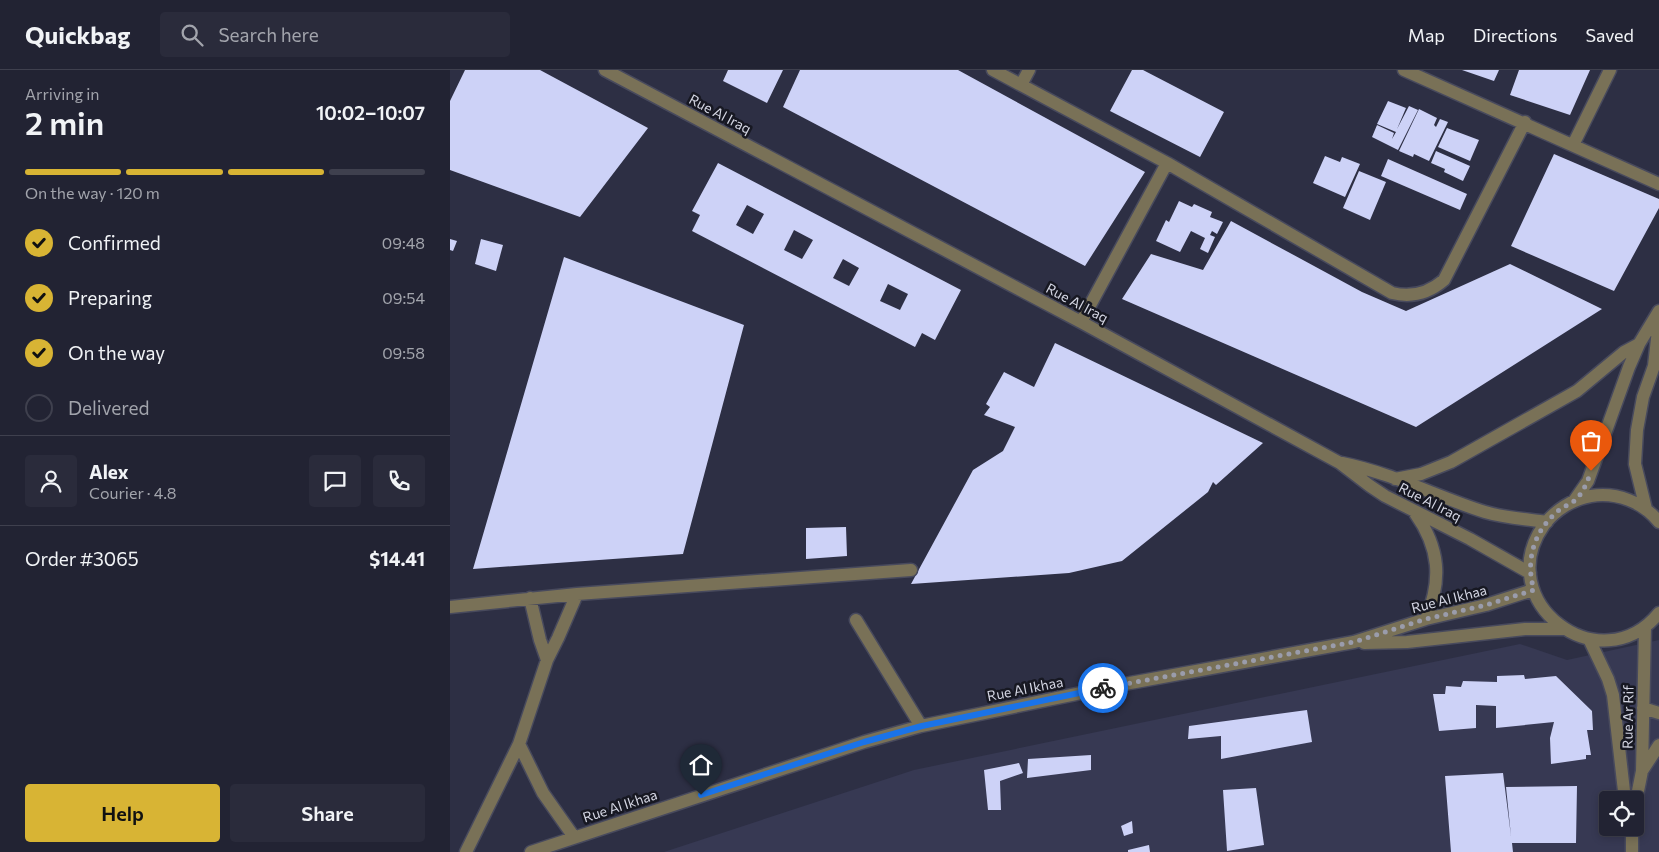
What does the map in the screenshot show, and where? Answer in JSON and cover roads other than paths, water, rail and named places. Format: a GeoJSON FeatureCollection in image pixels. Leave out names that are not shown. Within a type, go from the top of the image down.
{"type":"FeatureCollection","features":[{"type":"Feature","properties":{"kind":"street","name":"Rue Al Iraq"},"geometry":{"type":"LineString","coordinates":[[605,70],[1081,322],[1340,463],[1370,486],[1413,511],[1470,539],[1530,573]]}},
{"type":"Feature","properties":{"kind":"street"},"geometry":{"type":"LineString","coordinates":[[993,70],[1167,163],[1392,293],[1401,295],[1414,296],[1430,290],[1444,280],[1525,122]]}},
{"type":"Feature","properties":{"kind":"street"},"geometry":{"type":"LineString","coordinates":[[1021,85],[1029,70]]}},
{"type":"Feature","properties":{"kind":"street"},"geometry":{"type":"LineString","coordinates":[[1573,145],[1610,70]]}},
{"type":"Feature","properties":{"kind":"street"},"geometry":{"type":"LineString","coordinates":[[1409,71],[1659,184]]}},
{"type":"Feature","properties":{"kind":"street"},"geometry":{"type":"LineString","coordinates":[[1081,322],[1167,163]]}},
{"type":"Feature","properties":{"kind":"street"},"geometry":{"type":"LineString","coordinates":[[1574,501],[1588,480],[1639,344],[1659,311]]}},
{"type":"Feature","properties":{"kind":"street"},"geometry":{"type":"LineString","coordinates":[[1646,509],[1635,464],[1637,430],[1643,397],[1654,366],[1659,322]]}},
{"type":"Feature","properties":{"kind":"street"},"geometry":{"type":"LineString","coordinates":[[1395,479],[1421,474],[1451,462],[1577,391],[1624,352],[1639,344]]}},
{"type":"Feature","properties":{"kind":"street"},"geometry":{"type":"LineString","coordinates":[[1654,366],[1659,382]]}},
{"type":"Feature","properties":{"kind":"street"},"geometry":{"type":"LineString","coordinates":[[1340,463],[1378,472],[1486,512],[1546,522]]}},
{"type":"Feature","properties":{"kind":"street"},"geometry":{"type":"LineString","coordinates":[[1659,522],[1646,509],[1628,500],[1608,495],[1588,497],[1574,501],[1562,508],[1546,522],[1539,533],[1530,559],[1530,573],[1534,590],[1543,610],[1563,629],[1578,636],[1602,640],[1628,636],[1645,627],[1659,613]]}},
{"type":"Feature","properties":{"kind":"street"},"geometry":{"type":"LineString","coordinates":[[1413,511],[1425,526],[1432,544],[1436,563],[1437,582],[1434,601],[1426,619]]}},
{"type":"Feature","properties":{"kind":"street"},"geometry":{"type":"LineString","coordinates":[[450,607],[576,594],[911,570]]}},
{"type":"Feature","properties":{"kind":"street","name":"Rue Al Ikhaa"},"geometry":{"type":"LineString","coordinates":[[531,852],[864,742],[922,726],[1130,683],[1354,642],[1426,619],[1486,605],[1534,590]]}},
{"type":"Feature","properties":{"kind":"street"},"geometry":{"type":"LineString","coordinates":[[466,852],[519,744],[547,660],[576,594]]}},
{"type":"Feature","properties":{"kind":"street"},"geometry":{"type":"LineString","coordinates":[[530,598],[538,633],[547,660]]}},
{"type":"Feature","properties":{"kind":"street"},"geometry":{"type":"LineString","coordinates":[[856,620],[922,726]]}},
{"type":"Feature","properties":{"kind":"street","name":"Rue Ar Rif"},"geometry":{"type":"LineString","coordinates":[[1638,791],[1642,771],[1645,627]]}},
{"type":"Feature","properties":{"kind":"street"},"geometry":{"type":"LineString","coordinates":[[1354,642],[1392,643],[1525,629],[1563,629]]}},
{"type":"Feature","properties":{"kind":"street"},"geometry":{"type":"LineString","coordinates":[[1589,639],[1608,679],[1612,695],[1624,791]]}},
{"type":"Feature","properties":{"kind":"street"},"geometry":{"type":"LineString","coordinates":[[1643,708],[1659,713]]}},
{"type":"Feature","properties":{"kind":"street"},"geometry":{"type":"LineString","coordinates":[[519,744],[544,792],[574,837]]}},
{"type":"Feature","properties":{"kind":"street"},"geometry":{"type":"LineString","coordinates":[[1642,771],[1659,744]]}},
{"type":"Feature","properties":{"kind":"street"},"geometry":{"type":"LineString","coordinates":[[1632,836],[1632,852]]}}]}
